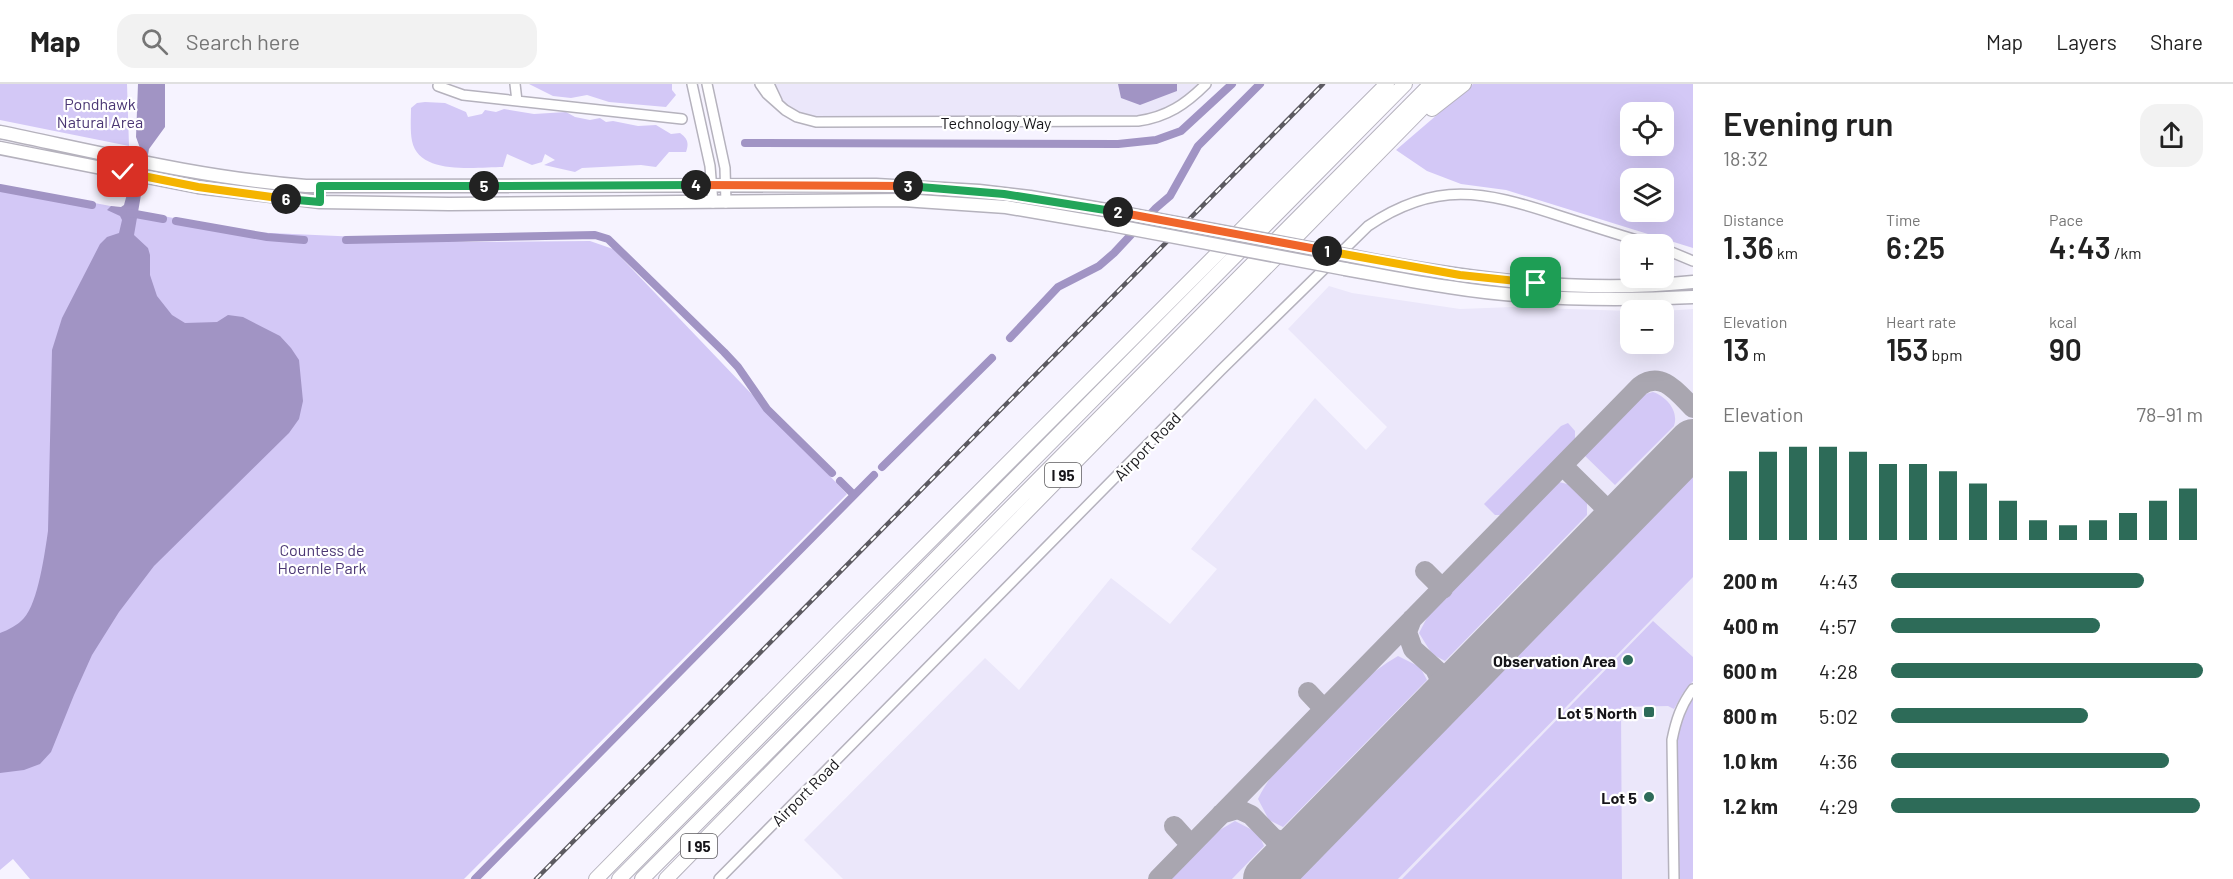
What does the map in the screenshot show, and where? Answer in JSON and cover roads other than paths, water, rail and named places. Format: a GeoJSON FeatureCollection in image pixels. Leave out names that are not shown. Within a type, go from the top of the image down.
{"type":"FeatureCollection","features":[{"type":"Feature","properties":{"kind":"highway"},"geometry":{"type":"LineString","coordinates":[[596,879],[841,630],[1387,84]]}},
{"type":"Feature","properties":{"kind":"highway"},"geometry":{"type":"LineString","coordinates":[[619,879],[1405,84]]}},
{"type":"Feature","properties":{"kind":"highway"},"geometry":{"type":"LineString","coordinates":[[642,879],[1431,84]]}},
{"type":"Feature","properties":{"kind":"highway","name":"I 95"},"geometry":{"type":"LineString","coordinates":[[666,879],[1446,84]]}},
{"type":"Feature","properties":{"kind":"highway"},"geometry":{"type":"LineString","coordinates":[[1395,137],[1464,84]]}},
{"type":"Feature","properties":{"kind":"highway"},"geometry":{"type":"LineString","coordinates":[[841,630],[925,571]]}},
{"type":"Feature","properties":{"kind":"highway"},"geometry":{"type":"LineString","coordinates":[[732,812],[805,714]]}},
{"type":"Feature","properties":{"kind":"main road"},"geometry":{"type":"LineString","coordinates":[[0,132],[157,165],[252,181],[326,187],[847,184],[945,188],[1030,197],[1460,275],[1519,282],[1612,286],[1693,282]]}},
{"type":"Feature","properties":{"kind":"main road"},"geometry":{"type":"LineString","coordinates":[[0,148],[230,192],[325,202],[449,204],[720,203],[852,199],[937,201],[1023,210],[1106,224],[1451,288],[1528,296],[1605,299],[1693,297]]}},
{"type":"Feature","properties":{"kind":"main road"},"geometry":{"type":"LineString","coordinates":[[325,202],[326,187]]}},
{"type":"Feature","properties":{"kind":"street"},"geometry":{"type":"LineString","coordinates":[[515,84],[517,101]]}},
{"type":"Feature","properties":{"kind":"street"},"geometry":{"type":"LineString","coordinates":[[692,84],[712,185],[720,203]]}},
{"type":"Feature","properties":{"kind":"street"},"geometry":{"type":"LineString","coordinates":[[707,84],[725,168],[726,185],[720,203]]}},
{"type":"Feature","properties":{"kind":"street","name":"Technology Way"},"geometry":{"type":"LineString","coordinates":[[760,84],[766,94],[779,106],[797,117],[823,122],[1138,121],[1175,110],[1206,84]]}},
{"type":"Feature","properties":{"kind":"street"},"geometry":{"type":"LineString","coordinates":[[769,84],[779,106]]}},
{"type":"Feature","properties":{"kind":"street"},"geometry":{"type":"LineString","coordinates":[[438,86],[463,95],[682,119]]}},
{"type":"Feature","properties":{"kind":"street","name":"Airport Road"},"geometry":{"type":"LineString","coordinates":[[719,879],[1221,370],[1368,226],[1410,203],[1439,196],[1471,194],[1515,201],[1620,234]]}},
{"type":"Feature","properties":{"kind":"street"},"geometry":{"type":"LineString","coordinates":[[1674,253],[1693,261]]}},
{"type":"Feature","properties":{"kind":"street"},"geometry":{"type":"LineString","coordinates":[[1674,879],[1672,740],[1676,719],[1684,701],[1693,689]]}},
{"type":"Feature","properties":{"kind":"waterway"},"geometry":{"type":"LineString","coordinates":[[745,143],[1118,144],[1156,140],[1181,131],[1232,84]]}},
{"type":"Feature","properties":{"kind":"waterway"},"geometry":{"type":"LineString","coordinates":[[1010,338],[1058,287],[1099,266],[1114,253],[1170,196],[1198,146],[1260,84]]}},
{"type":"Feature","properties":{"kind":"waterway"},"geometry":{"type":"LineString","coordinates":[[0,188],[92,205]]}},
{"type":"Feature","properties":{"kind":"waterway"},"geometry":{"type":"LineString","coordinates":[[130,213],[163,219]]}},
{"type":"Feature","properties":{"kind":"waterway"},"geometry":{"type":"LineString","coordinates":[[176,221],[267,237],[304,240]]}},
{"type":"Feature","properties":{"kind":"waterway"},"geometry":{"type":"LineString","coordinates":[[346,240],[595,235],[608,239],[724,352],[738,367],[767,409],[832,473]]}},
{"type":"Feature","properties":{"kind":"waterway"},"geometry":{"type":"LineString","coordinates":[[882,467],[992,358]]}},
{"type":"Feature","properties":{"kind":"waterway"},"geometry":{"type":"LineString","coordinates":[[475,879],[874,475]]}},
{"type":"Feature","properties":{"kind":"waterway"},"geometry":{"type":"LineString","coordinates":[[840,481],[854,495]]}},
{"type":"Feature","properties":{"kind":"railway"},"geometry":{"type":"LineString","coordinates":[[536,879],[1323,84]]}},
{"type":"Feature","properties":{"kind":"place","name":"Observation Area"},"geometry":{"type":"Point","coordinates":[1628,660]}},
{"type":"Feature","properties":{"kind":"place","name":"Lot 5 North"},"geometry":{"type":"Point","coordinates":[1649,712]}},
{"type":"Feature","properties":{"kind":"place","name":"Lot 5"},"geometry":{"type":"Point","coordinates":[1649,797]}},
{"type":"Feature","properties":{"kind":"park label","name":"Pondhawk Natural Area"},"geometry":{"type":"Point","coordinates":[100,112]}},
{"type":"Feature","properties":{"kind":"park label","name":"Countess de Hoernle Park"},"geometry":{"type":"Point","coordinates":[322,558]}}]}
